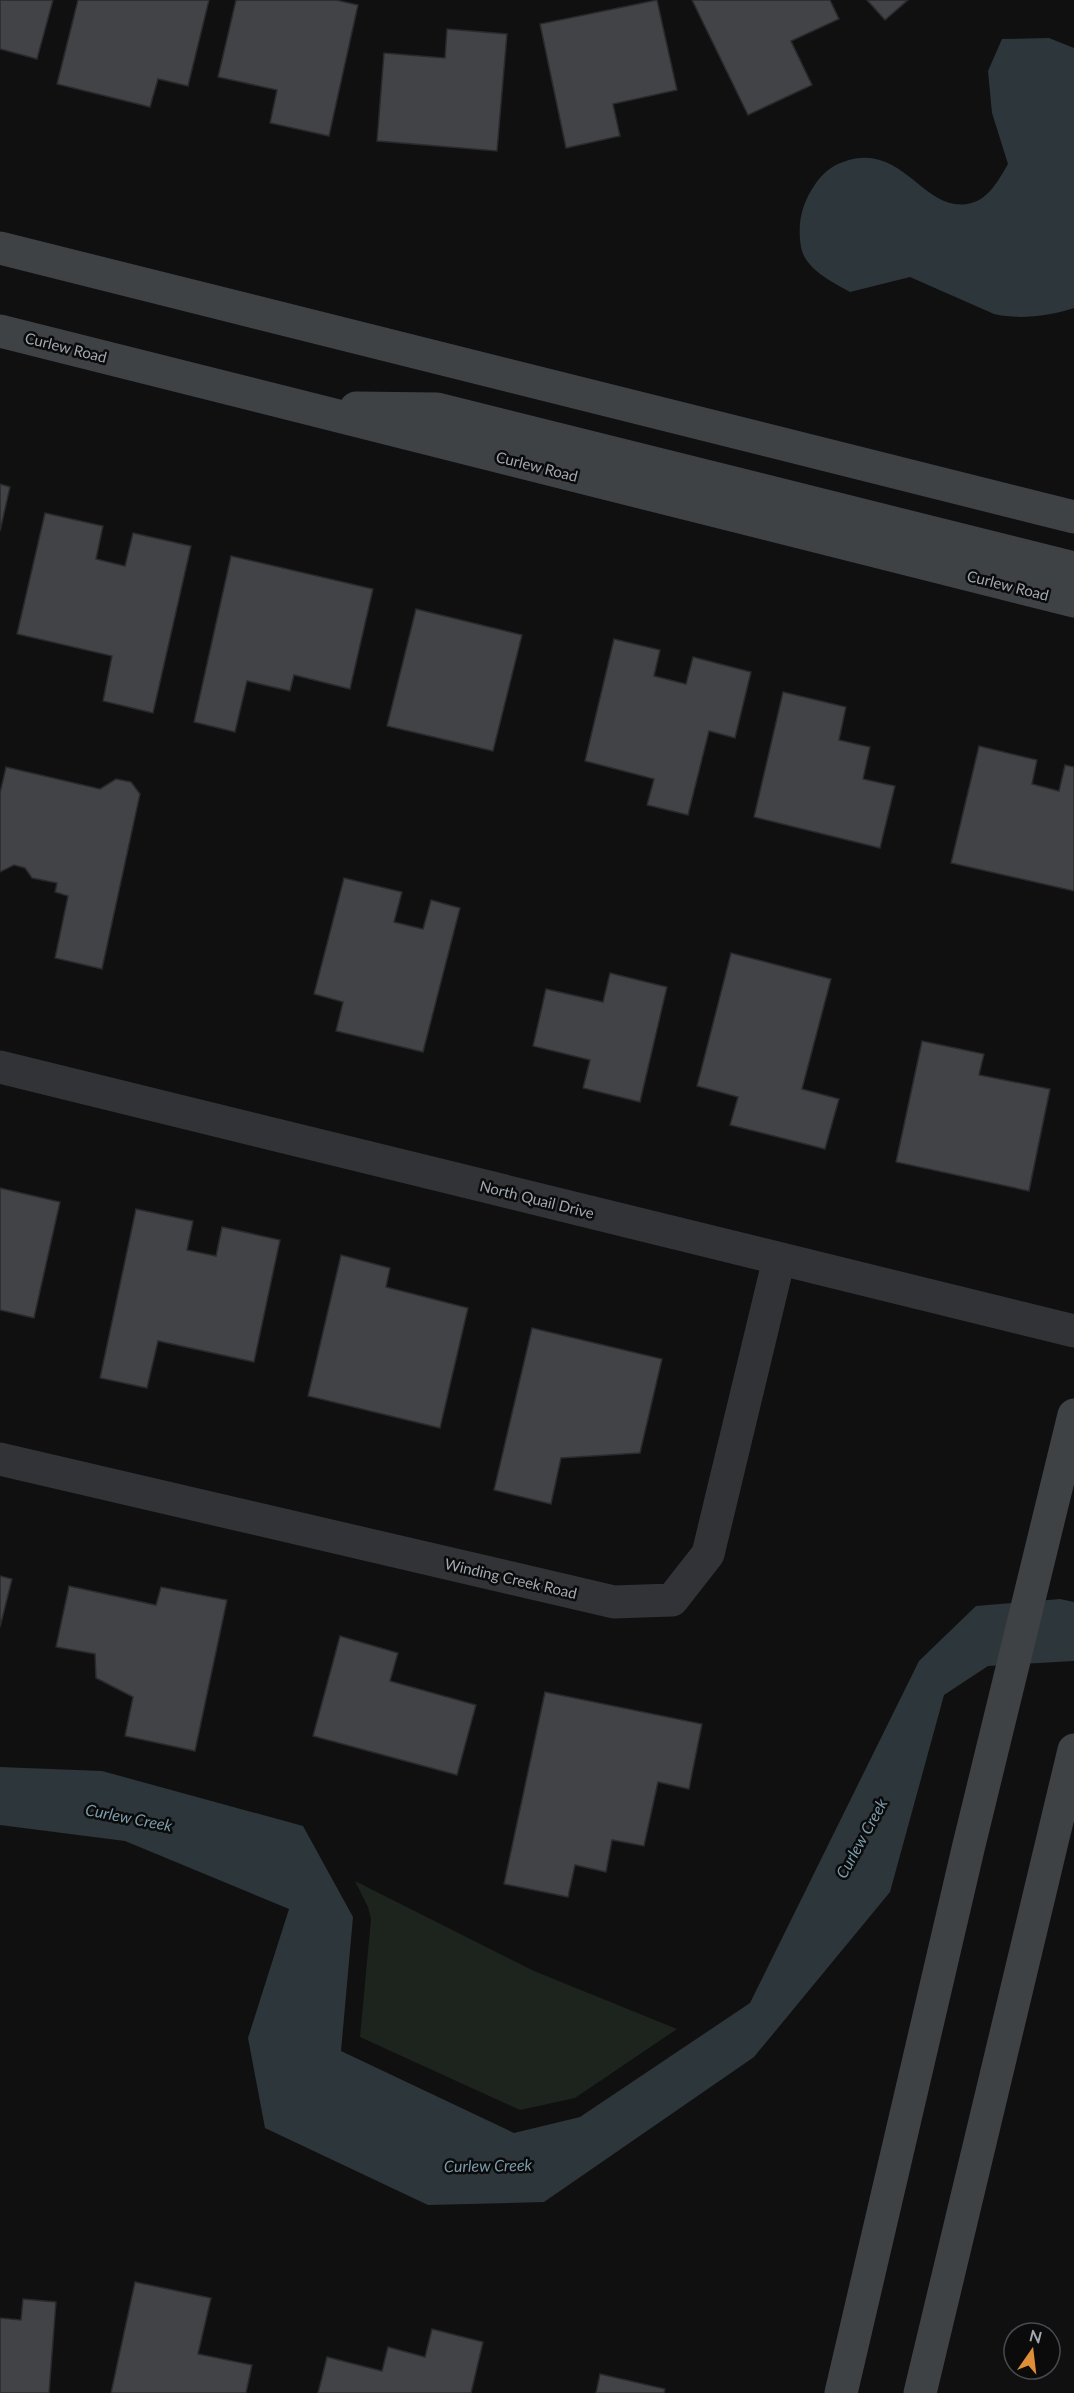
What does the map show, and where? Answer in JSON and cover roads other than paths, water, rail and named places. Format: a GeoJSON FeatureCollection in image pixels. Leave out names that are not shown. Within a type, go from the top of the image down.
{"type":"FeatureCollection","features":[{"type":"Feature","properties":{"kind":"main road"},"geometry":{"type":"LineString","coordinates":[[0,248],[1074,517]]}},
{"type":"Feature","properties":{"kind":"main road","name":"Curlew Road"},"geometry":{"type":"LineString","coordinates":[[0,331],[1074,602]]}},
{"type":"Feature","properties":{"kind":"main road"},"geometry":{"type":"LineString","coordinates":[[303,407],[437,409],[1074,568]]}},
{"type":"Feature","properties":{"kind":"main road"},"geometry":{"type":"LineString","coordinates":[[841,2393],[968,1849],[1074,1415]]}},
{"type":"Feature","properties":{"kind":"main road"},"geometry":{"type":"LineString","coordinates":[[920,2393],[1074,1750]]}},
{"type":"Feature","properties":{"kind":"street","name":"North Quail Drive"},"geometry":{"type":"LineString","coordinates":[[0,1067],[1074,1331]]}},
{"type":"Feature","properties":{"kind":"street","name":"Winding Creek Road"},"geometry":{"type":"LineString","coordinates":[[0,1459],[614,1602],[672,1600],[708,1554],[779,1259]]}},
{"type":"Feature","properties":{"kind":"water"},"geometry":{"type":"Polygon","coordinates":[[[1049,38],[1074,48],[1074,308],[1034,316],[1004,316],[994,314],[910,277],[850,292],[828,279],[808,262],[801,247],[800,229],[807,198],[819,179],[830,168],[849,160],[868,158],[884,162],[899,169],[938,198],[952,204],[967,204],[987,195],[1008,164],[992,113],[988,71],[1002,39],[1049,38]]]}},
{"type":"Feature","properties":{"kind":"water","name":"Curlew Creek"},"geometry":{"type":"Polygon","coordinates":[[[1060,1599],[1074,1602],[1074,1661],[988,1666],[944,1695],[890,1892],[754,2057],[544,2202],[428,2205],[265,2128],[248,2038],[289,1909],[125,1841],[0,1825],[0,1767],[102,1771],[303,1826],[353,1917],[341,2051],[514,2133],[580,2117],[750,2003],[919,1661],[976,1606],[1060,1599]]]}}]}
